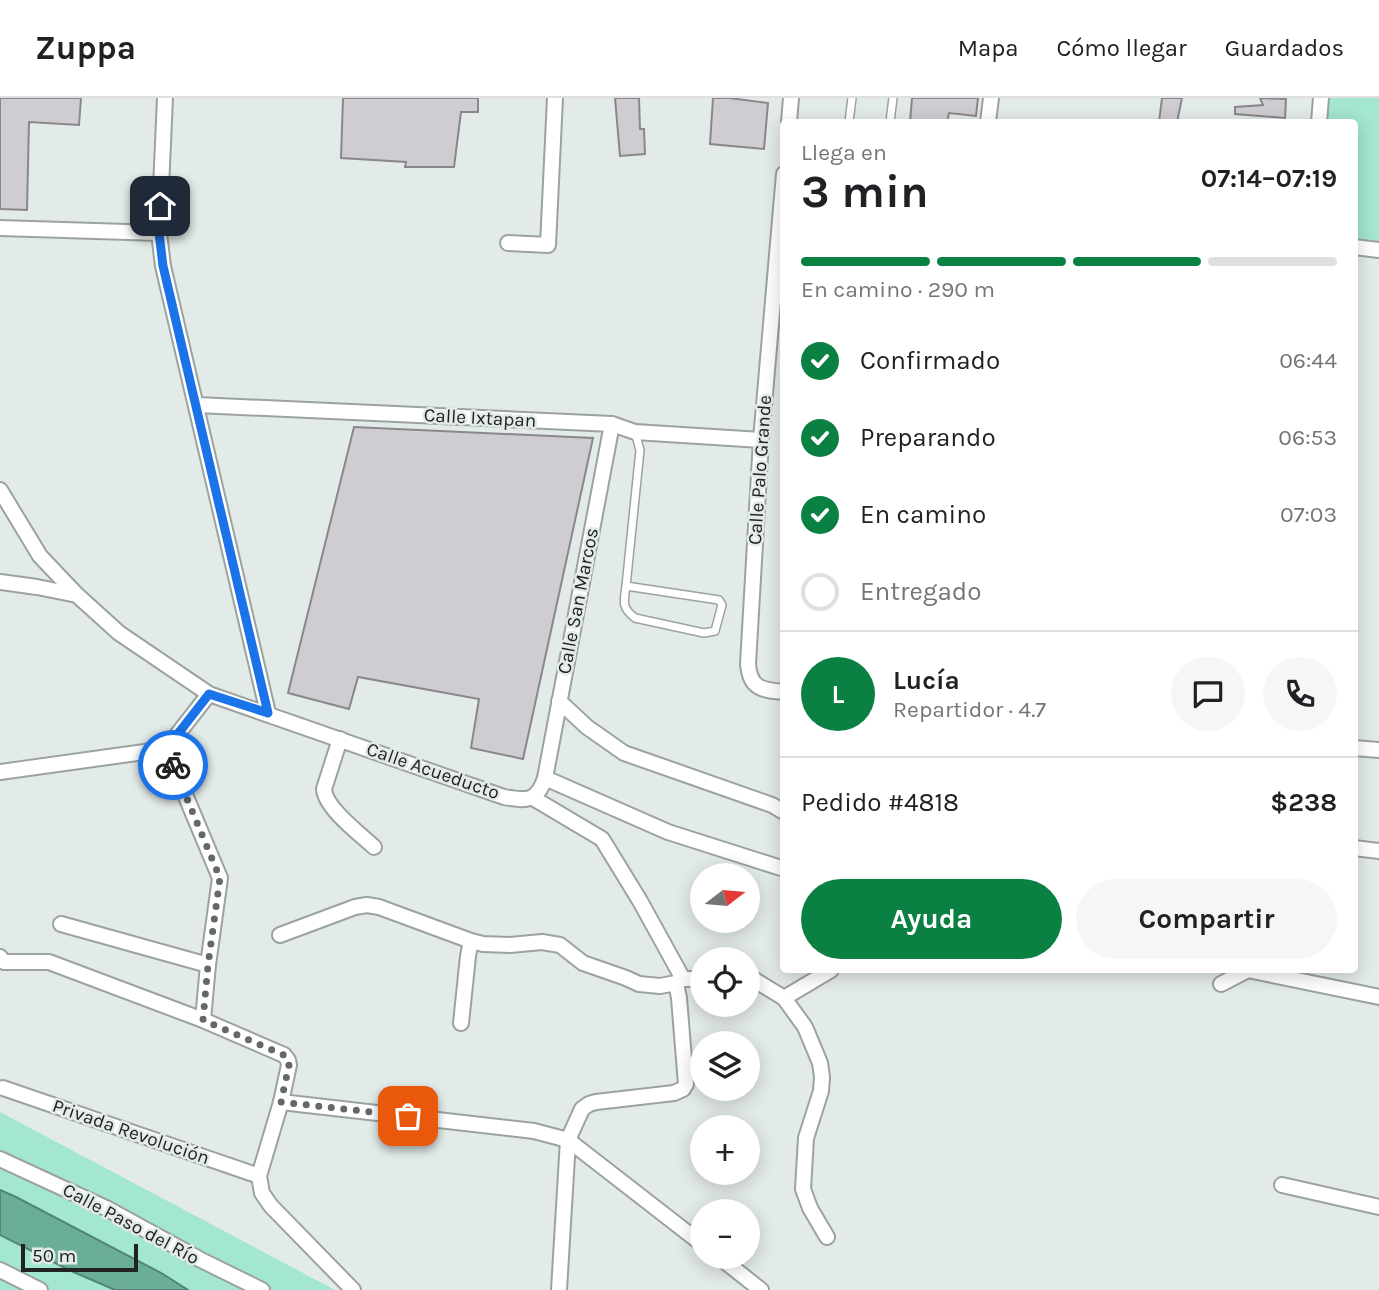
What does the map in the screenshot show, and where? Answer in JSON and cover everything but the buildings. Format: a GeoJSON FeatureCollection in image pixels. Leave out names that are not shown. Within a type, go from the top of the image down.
{"type":"FeatureCollection","features":[{"type":"Feature","properties":{"kind":"street"},"geometry":{"type":"LineString","coordinates":[[165,98],[159,233],[163,266],[268,713]]}},
{"type":"Feature","properties":{"kind":"street"},"geometry":{"type":"LineString","coordinates":[[508,243],[548,245],[555,98]]}},
{"type":"Feature","properties":{"kind":"street"},"geometry":{"type":"LineString","coordinates":[[789,119],[791,98]]}},
{"type":"Feature","properties":{"kind":"street"},"geometry":{"type":"LineString","coordinates":[[988,119],[991,98]]}},
{"type":"Feature","properties":{"kind":"street"},"geometry":{"type":"LineString","coordinates":[[1319,119],[1321,98]]}},
{"type":"Feature","properties":{"kind":"street","name":"Calle Palo Grande"},"geometry":{"type":"LineString","coordinates":[[780,227],[761,440],[747,664],[752,681],[759,687],[780,691]]}},
{"type":"Feature","properties":{"kind":"street"},"geometry":{"type":"LineString","coordinates":[[0,228],[159,233]]}},
{"type":"Feature","properties":{"kind":"street"},"geometry":{"type":"LineString","coordinates":[[1358,247],[1379,250]]}},
{"type":"Feature","properties":{"kind":"street","name":"Calle Ixtapan"},"geometry":{"type":"LineString","coordinates":[[197,405],[612,424],[635,432],[761,440]]}},
{"type":"Feature","properties":{"kind":"street","name":"Calle San Marcos"},"geometry":{"type":"LineString","coordinates":[[545,778],[612,424]]}},
{"type":"Feature","properties":{"kind":"street","name":"Calle Acueducto"},"geometry":{"type":"LineString","coordinates":[[0,490],[40,556],[77,595],[120,633],[209,694],[504,797],[520,800],[533,798]]}},
{"type":"Feature","properties":{"kind":"street"},"geometry":{"type":"LineString","coordinates":[[0,582],[77,595]]}},
{"type":"Feature","properties":{"kind":"street"},"geometry":{"type":"LineString","coordinates":[[0,772],[166,749],[209,694]]}},
{"type":"Feature","properties":{"kind":"street"},"geometry":{"type":"LineString","coordinates":[[559,701],[587,727],[624,753],[772,804],[780,809]]}},
{"type":"Feature","properties":{"kind":"street"},"geometry":{"type":"LineString","coordinates":[[340,739],[324,789],[325,796],[332,807],[374,847]]}},
{"type":"Feature","properties":{"kind":"street"},"geometry":{"type":"LineString","coordinates":[[1358,748],[1379,750]]}},
{"type":"Feature","properties":{"kind":"street"},"geometry":{"type":"LineString","coordinates":[[166,749],[220,878],[203,1020]]}},
{"type":"Feature","properties":{"kind":"street"},"geometry":{"type":"LineString","coordinates":[[559,1290],[568,1140],[582,1109],[589,1104],[674,1093],[684,1089],[686,1078],[679,981],[640,901],[602,839],[533,798],[541,789],[545,778],[668,832],[780,868]]}},
{"type":"Feature","properties":{"kind":"street"},"geometry":{"type":"LineString","coordinates":[[1358,848],[1379,851]]}},
{"type":"Feature","properties":{"kind":"street"},"geometry":{"type":"LineString","coordinates":[[280,935],[367,905],[483,944],[542,942],[560,946],[583,963],[639,985],[660,986],[690,980]]}},
{"type":"Feature","properties":{"kind":"street"},"geometry":{"type":"LineString","coordinates":[[61,924],[208,965]]}},
{"type":"Feature","properties":{"kind":"street"},"geometry":{"type":"LineString","coordinates":[[461,1023],[471,941]]}},
{"type":"Feature","properties":{"kind":"street"},"geometry":{"type":"LineString","coordinates":[[0,957],[4,962],[49,962],[203,1020],[284,1055],[289,1065],[259,1177],[262,1193],[271,1206],[354,1290]]}},
{"type":"Feature","properties":{"kind":"street"},"geometry":{"type":"LineString","coordinates":[[784,998],[826,973]]}},
{"type":"Feature","properties":{"kind":"street"},"geometry":{"type":"LineString","coordinates":[[1221,984],[1242,973]]}},
{"type":"Feature","properties":{"kind":"street"},"geometry":{"type":"LineString","coordinates":[[1263,973],[1379,997]]}},
{"type":"Feature","properties":{"kind":"street"},"geometry":{"type":"LineString","coordinates":[[760,983],[784,998],[805,1027],[820,1063],[821,1091],[806,1138],[803,1189],[810,1208],[827,1237]]}},
{"type":"Feature","properties":{"kind":"street","name":"Privada Revolución"},"geometry":{"type":"LineString","coordinates":[[4,1088],[259,1177]]}},
{"type":"Feature","properties":{"kind":"street"},"geometry":{"type":"LineString","coordinates":[[281,1102],[534,1131],[568,1140],[690,1235]]}},
{"type":"Feature","properties":{"kind":"street","name":"Calle Paso del Río"},"geometry":{"type":"LineString","coordinates":[[0,1158],[106,1208],[262,1290]]}},
{"type":"Feature","properties":{"kind":"street"},"geometry":{"type":"LineString","coordinates":[[1282,1185],[1379,1206]]}},
{"type":"Feature","properties":{"kind":"street"},"geometry":{"type":"LineString","coordinates":[[734,1269],[761,1290]]}},
{"type":"Feature","properties":{"kind":"street"},"geometry":{"type":"LineString","coordinates":[[0,1270],[40,1290]]}},
{"type":"Feature","properties":{"kind":"lane"},"geometry":{"type":"LineString","coordinates":[[849,119],[852,98]]}},
{"type":"Feature","properties":{"kind":"lane"},"geometry":{"type":"LineString","coordinates":[[890,119],[893,98]]}},
{"type":"Feature","properties":{"kind":"lane"},"geometry":{"type":"LineString","coordinates":[[626,586],[719,600],[722,605],[715,631],[704,633],[635,618],[627,611],[624,602],[640,450],[635,432]]}},
{"type":"Feature","properties":{"kind":"shaded area"},"geometry":{"type":"Polygon","coordinates":[[[1321,98],[1379,98],[1379,250],[1358,247],[1358,119],[1319,119],[1321,98]]]}},
{"type":"Feature","properties":{"kind":"shaded area"},"geometry":{"type":"Polygon","coordinates":[[[0,1112],[335,1290],[0,1290],[0,1112]]]}},
{"type":"Feature","properties":{"kind":"shaded area"},"geometry":{"type":"Polygon","coordinates":[[[0,1190],[163,1274],[188,1290],[115,1290],[0,1235],[0,1190]]]}},
{"type":"Feature","properties":{"kind":"way so far"},"geometry":{"type":"LineString","coordinates":[[173,765],[220,878],[203,1020],[284,1055],[289,1065],[281,1102],[408,1116]]}},
{"type":"Feature","properties":{"kind":"route"},"geometry":{"type":"LineString","coordinates":[[160,206],[159,233],[163,266],[268,713],[209,694],[166,749],[173,765]]}}]}
